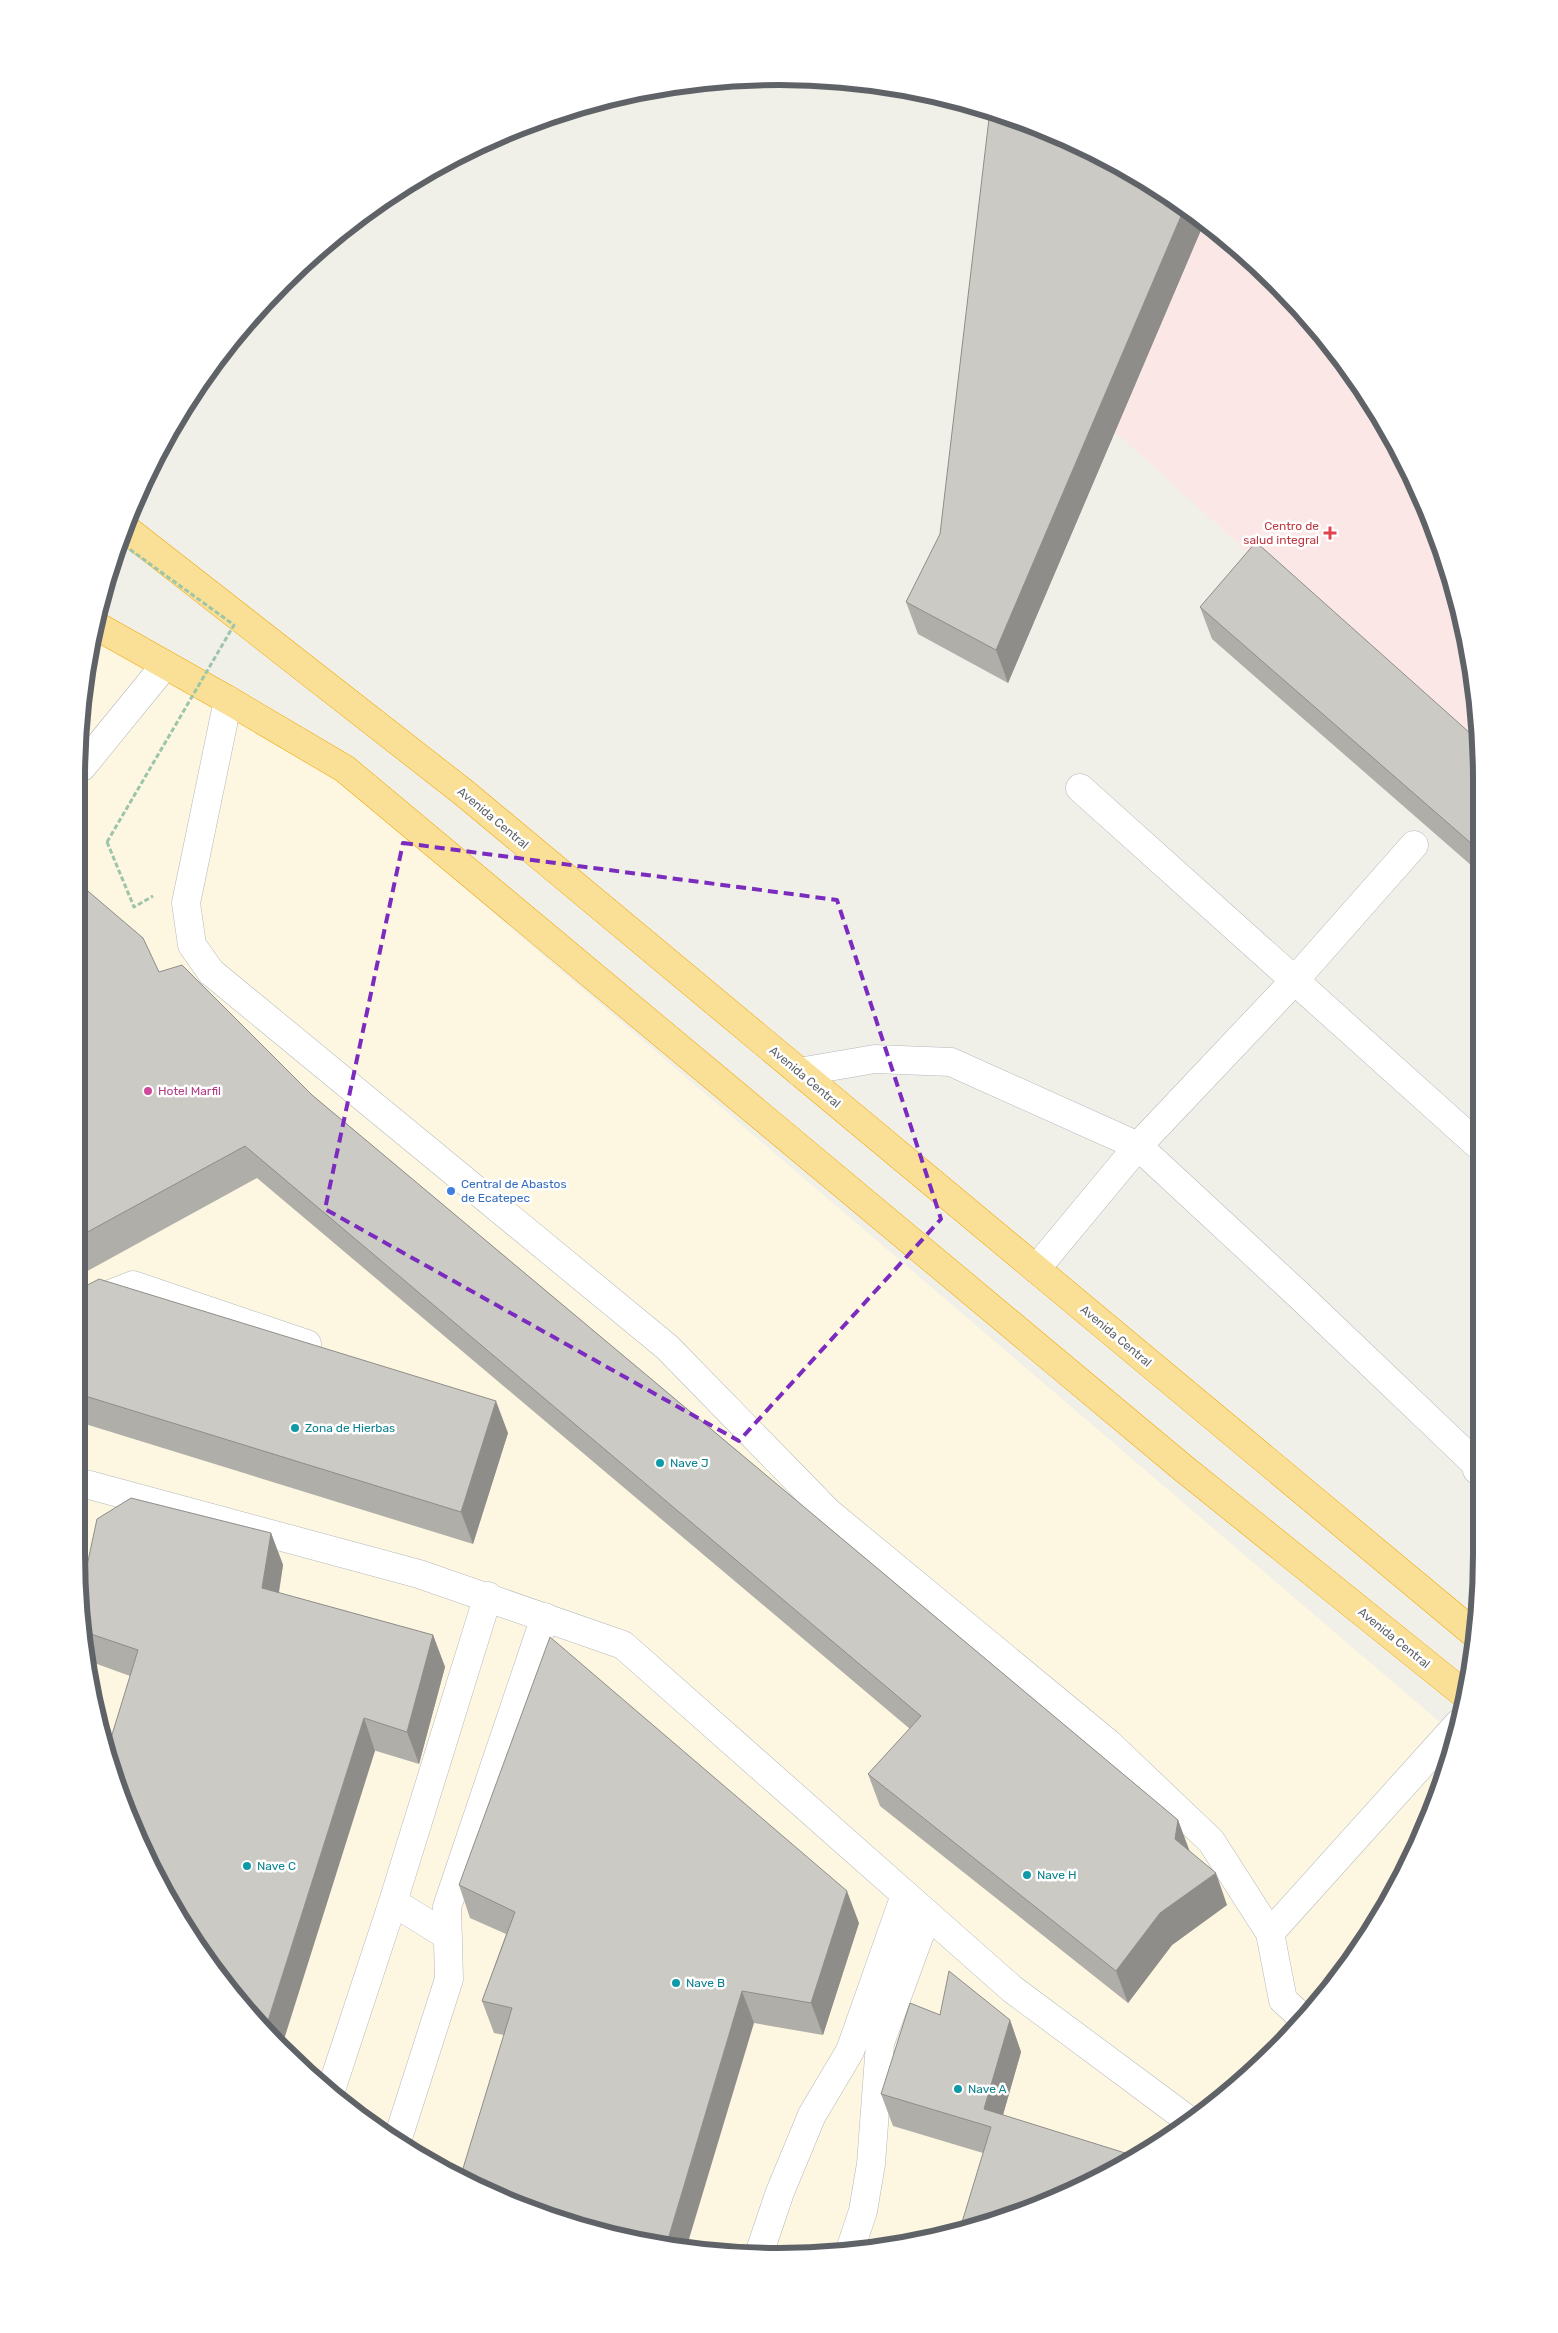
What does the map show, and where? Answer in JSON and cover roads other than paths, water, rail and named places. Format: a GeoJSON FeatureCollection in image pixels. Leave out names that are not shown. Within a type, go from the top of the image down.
{"type":"FeatureCollection","features":[{"type":"Feature","properties":{"kind":"highway","name":"Avenida Central"},"geometry":{"type":"LineString","coordinates":[[131,533],[463,792],[1469,1629]]}},
{"type":"Feature","properties":{"kind":"highway","name":"Avenida Central"},"geometry":{"type":"LineString","coordinates":[[102,629],[345,769],[1183,1468],[1460,1690]]}},
{"type":"Feature","properties":{"kind":"lane"},"geometry":{"type":"LineString","coordinates":[[85,762],[164,664]]}},
{"type":"Feature","properties":{"kind":"lane"},"geometry":{"type":"LineString","coordinates":[[228,700],[186,904],[192,945],[211,972],[667,1347],[828,1512],[1108,1743],[1211,1841],[1270,1932],[1283,2000],[1299,2014]]}},
{"type":"Feature","properties":{"kind":"lane"},"geometry":{"type":"LineString","coordinates":[[1080,788],[1473,1141]]}},
{"type":"Feature","properties":{"kind":"lane"},"geometry":{"type":"LineString","coordinates":[[1036,1269],[1138,1146],[1294,981],[1414,845]]}},
{"type":"Feature","properties":{"kind":"lane"},"geometry":{"type":"LineString","coordinates":[[799,1072],[875,1059],[951,1062],[1138,1146],[1301,1297],[1473,1461]]}},
{"type":"Feature","properties":{"kind":"lane"},"geometry":{"type":"LineString","coordinates":[[85,1304],[133,1285],[330,1352]]}},
{"type":"Feature","properties":{"kind":"lane"},"geometry":{"type":"LineString","coordinates":[[85,1484],[419,1574],[488,1596],[622,1645],[1012,1989],[1184,2117]]}},
{"type":"Feature","properties":{"kind":"lane"},"geometry":{"type":"LineString","coordinates":[[333,2085],[393,1902],[488,1596]]}},
{"type":"Feature","properties":{"kind":"lane"},"geometry":{"type":"LineString","coordinates":[[399,2135],[449,1979],[447,1907],[545,1617]]}},
{"type":"Feature","properties":{"kind":"lane"},"geometry":{"type":"LineString","coordinates":[[1270,1932],[1449,1734]]}},
{"type":"Feature","properties":{"kind":"lane"},"geometry":{"type":"LineString","coordinates":[[761,2248],[780,2192],[812,2115],[850,2051],[905,1894]]}},
{"type":"Feature","properties":{"kind":"lane"},"geometry":{"type":"LineString","coordinates":[[393,1902],[448,1936]]}},
{"type":"Feature","properties":{"kind":"lane"},"geometry":{"type":"LineString","coordinates":[[852,2244],[863,2210],[871,2164],[880,2044],[927,1915]]}},
{"type":"Feature","properties":{"kind":"lane"},"geometry":{"type":"LineString","coordinates":[[850,2051],[880,2044]]}},
{"type":"Feature","properties":{"kind":"place","name":"Centro de salud integral"},"geometry":{"type":"Point","coordinates":[1330,533]}},
{"type":"Feature","properties":{"kind":"place","name":"Hotel Marfil"},"geometry":{"type":"Point","coordinates":[148,1091]}},
{"type":"Feature","properties":{"kind":"place","name":"Central de Abastos de Ecatepec"},"geometry":{"type":"Point","coordinates":[451,1191]}},
{"type":"Feature","properties":{"kind":"place","name":"Zona de Hierbas"},"geometry":{"type":"Point","coordinates":[295,1428]}},
{"type":"Feature","properties":{"kind":"place","name":"Nave J"},"geometry":{"type":"Point","coordinates":[660,1463]}},
{"type":"Feature","properties":{"kind":"place","name":"Nave C"},"geometry":{"type":"Point","coordinates":[247,1866]}},
{"type":"Feature","properties":{"kind":"place","name":"Nave H"},"geometry":{"type":"Point","coordinates":[1027,1875]}},
{"type":"Feature","properties":{"kind":"place","name":"Nave B"},"geometry":{"type":"Point","coordinates":[676,1983]}},
{"type":"Feature","properties":{"kind":"place","name":"Nave A"},"geometry":{"type":"Point","coordinates":[958,2089]}}]}
